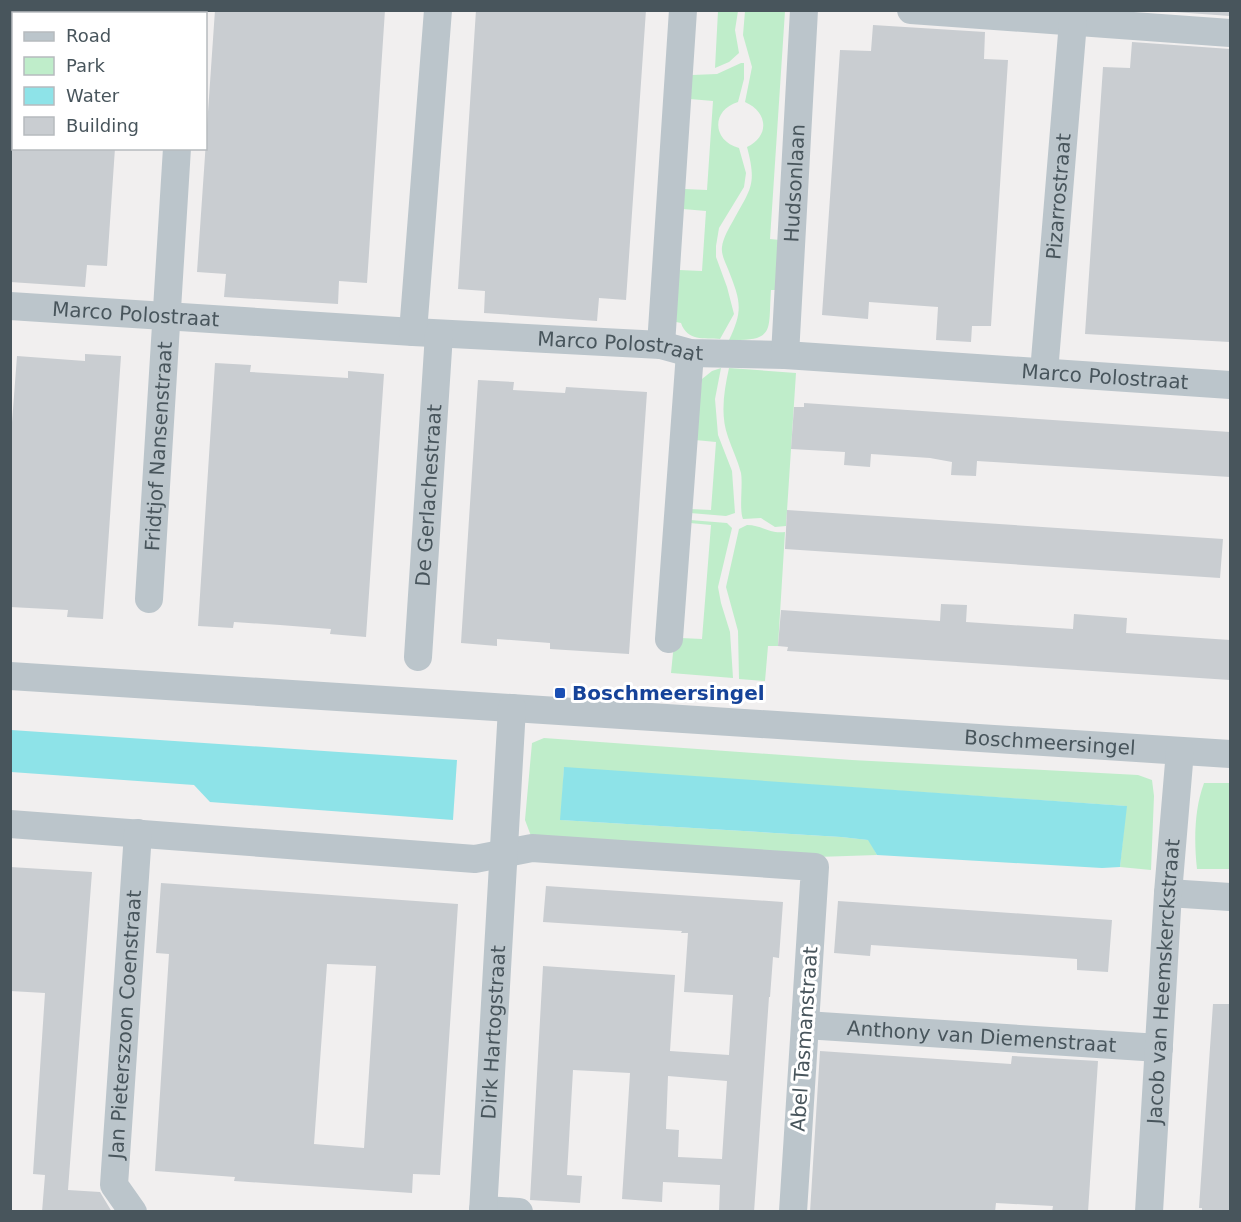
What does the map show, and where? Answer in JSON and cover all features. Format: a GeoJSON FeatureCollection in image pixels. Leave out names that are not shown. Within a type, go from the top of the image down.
{"type":"FeatureCollection","features":[{"type":"Feature","properties":{"kind":"street","name":"De Gerlachestraat"},"geometry":{"type":"LineString","coordinates":[[418,657],[426,333],[438,10]]}},
{"type":"Feature","properties":{"kind":"street"},"geometry":{"type":"LineString","coordinates":[[660,345],[683,10]]}},
{"type":"Feature","properties":{"kind":"street","name":"Hudsonlaan"},"geometry":{"type":"LineString","coordinates":[[785,355],[804,10]]}},
{"type":"Feature","properties":{"kind":"street"},"geometry":{"type":"LineString","coordinates":[[911,10],[1058,18],[1230,33]]}},
{"type":"Feature","properties":{"kind":"street","name":"Pizarrostraat"},"geometry":{"type":"LineString","coordinates":[[1044,372],[1058,18]]}},
{"type":"Feature","properties":{"kind":"street","name":"Fridtjof Nansenstraat"},"geometry":{"type":"LineString","coordinates":[[149,599],[177,150]]}},
{"type":"Feature","properties":{"kind":"street","name":"Marco Polostraat"},"geometry":{"type":"LineString","coordinates":[[10,306],[426,333],[660,345],[690,353],[785,355],[1230,385]]}},
{"type":"Feature","properties":{"kind":"street"},"geometry":{"type":"LineString","coordinates":[[669,639],[690,353]]}},
{"type":"Feature","properties":{"kind":"street","name":"Boschmeersingel"},"geometry":{"type":"LineString","coordinates":[[10,676],[1230,754]]}},
{"type":"Feature","properties":{"kind":"street"},"geometry":{"type":"LineString","coordinates":[[10,824],[475,859],[503,853],[512,708]]}},
{"type":"Feature","properties":{"kind":"street","name":"Jacob van Heemskerckstraat"},"geometry":{"type":"LineString","coordinates":[[1149,1212],[1168,893],[1180,751]]}},
{"type":"Feature","properties":{"kind":"street","name":"Jan Pieterszoon Coenstraat"},"geometry":{"type":"LineString","coordinates":[[133,1212],[114,1185],[138,833]]}},
{"type":"Feature","properties":{"kind":"street","name":"Abel Tasmanstraat"},"geometry":{"type":"LineString","coordinates":[[503,853],[532,848],[815,867],[793,1212]]}},
{"type":"Feature","properties":{"kind":"street","name":"Dirk Hartogstraat"},"geometry":{"type":"LineString","coordinates":[[483,1211],[503,853]]}},
{"type":"Feature","properties":{"kind":"street"},"geometry":{"type":"LineString","coordinates":[[1168,893],[1230,897]]}},
{"type":"Feature","properties":{"kind":"street","name":"Anthony van Diemenstraat"},"geometry":{"type":"LineString","coordinates":[[805,1025],[1159,1048]]}},
{"type":"Feature","properties":{"kind":"street"},"geometry":{"type":"LineString","coordinates":[[483,1211],[519,1212]]}},
{"type":"Feature","properties":{"kind":"green space"},"geometry":{"type":"Polygon","coordinates":[[[718,11],[738,11],[735,30],[739,53],[729,62],[715,68],[718,11]]]}},
{"type":"Feature","properties":{"kind":"green space"},"geometry":{"type":"Polygon","coordinates":[[[745,11],[785,11],[770,239],[780,240],[776,290],[771,290],[769,324],[766,331],[755,338],[729,340],[737,320],[739,304],[722,247],[726,233],[748,193],[752,178],[747,147],[760,137],[763,131],[762,118],[753,106],[745,102],[752,67],[743,35],[745,11]]]}},
{"type":"Feature","properties":{"kind":"green space"},"geometry":{"type":"Polygon","coordinates":[[[744,63],[744,79],[738,102],[723,112],[718,125],[724,139],[739,148],[746,173],[744,187],[719,228],[716,246],[716,257],[734,314],[720,339],[702,338],[687,333],[681,323],[676,322],[679,270],[702,271],[706,211],[683,209],[684,189],[707,190],[713,101],[690,99],[692,75],[717,74],[744,63]]]}},
{"type":"Feature","properties":{"kind":"green space"},"geometry":{"type":"Polygon","coordinates":[[[721,368],[715,399],[718,435],[732,471],[735,513],[726,516],[690,513],[690,509],[711,510],[716,442],[695,440],[702,379],[712,371],[721,368]]]}},
{"type":"Feature","properties":{"kind":"green space"},"geometry":{"type":"Polygon","coordinates":[[[729,368],[796,373],[786,526],[775,527],[761,518],[743,519],[741,473],[728,437],[723,412],[729,368]]]}},
{"type":"Feature","properties":{"kind":"green space"},"geometry":{"type":"Polygon","coordinates":[[[690,520],[727,523],[732,528],[718,587],[730,632],[733,678],[671,673],[674,643],[681,638],[702,639],[711,525],[690,523],[690,520]]]}},
{"type":"Feature","properties":{"kind":"green space"},"geometry":{"type":"Polygon","coordinates":[[[747,525],[774,532],[785,532],[778,646],[768,646],[765,681],[739,679],[738,631],[726,587],[739,529],[747,525]]]}},
{"type":"Feature","properties":{"kind":"green space"},"geometry":{"type":"Polygon","coordinates":[[[544,738],[852,760],[1138,775],[1152,780],[1154,796],[1151,870],[1120,867],[1126,806],[564,768],[561,820],[869,840],[877,855],[817,857],[531,836],[525,820],[532,743],[544,738]]]}},
{"type":"Feature","properties":{"kind":"green space"},"geometry":{"type":"Polygon","coordinates":[[[1204,783],[1230,783],[1230,869],[1197,869],[1196,826],[1198,804],[1204,783]]]}},
{"type":"Feature","properties":{"kind":"water"},"geometry":{"type":"Polygon","coordinates":[[[11,730],[457,760],[453,820],[210,802],[194,785],[11,772],[11,730]]]}},
{"type":"Feature","properties":{"kind":"water"},"geometry":{"type":"Polygon","coordinates":[[[564,767],[1127,806],[1120,867],[1102,868],[877,855],[868,840],[841,837],[560,820],[564,767]]]}},
{"type":"Feature","properties":{"kind":"building"},"geometry":{"type":"Polygon","coordinates":[[[215,10],[385,10],[367,283],[339,281],[338,304],[224,297],[226,274],[197,272],[215,10]]]}},
{"type":"Feature","properties":{"kind":"building"},"geometry":{"type":"Polygon","coordinates":[[[476,10],[646,10],[626,300],[599,298],[597,321],[484,313],[485,291],[458,289],[476,10]]]}},
{"type":"Feature","properties":{"kind":"building"},"geometry":{"type":"Polygon","coordinates":[[[1147,10],[1230,10],[1230,16],[1147,10]]]}},
{"type":"Feature","properties":{"kind":"building"},"geometry":{"type":"Polygon","coordinates":[[[873,25],[985,32],[984,59],[1008,60],[991,326],[972,326],[971,342],[936,340],[938,307],[869,302],[868,319],[822,315],[840,50],[871,51],[873,25]]]}},
{"type":"Feature","properties":{"kind":"building"},"geometry":{"type":"Polygon","coordinates":[[[1132,42],[1230,49],[1230,342],[1085,334],[1103,67],[1130,68],[1132,42]]]}},
{"type":"Feature","properties":{"kind":"building"},"geometry":{"type":"Polygon","coordinates":[[[12,148],[12,150],[115,150],[107,266],[87,265],[85,287],[10,282],[12,148]]]}},
{"type":"Feature","properties":{"kind":"building"},"geometry":{"type":"Polygon","coordinates":[[[85,354],[121,356],[103,619],[67,617],[68,610],[10,607],[10,449],[17,356],[85,361],[85,354]]]}},
{"type":"Feature","properties":{"kind":"building"},"geometry":{"type":"Polygon","coordinates":[[[215,363],[251,365],[250,372],[348,378],[348,371],[384,374],[366,637],[330,634],[331,629],[280,625],[234,622],[233,628],[198,626],[215,363]]]}},
{"type":"Feature","properties":{"kind":"building"},"geometry":{"type":"Polygon","coordinates":[[[478,380],[514,382],[513,390],[565,393],[566,387],[647,392],[629,654],[550,649],[550,643],[497,639],[497,646],[461,643],[478,380]]]}},
{"type":"Feature","properties":{"kind":"building"},"geometry":{"type":"Polygon","coordinates":[[[804,403],[1230,432],[1230,477],[977,461],[976,476],[951,475],[952,462],[930,458],[871,454],[870,467],[844,465],[845,452],[791,449],[794,407],[804,407],[804,403]]]}},
{"type":"Feature","properties":{"kind":"building"},"geometry":{"type":"Polygon","coordinates":[[[787,510],[1223,539],[1220,578],[785,549],[787,510]]]}},
{"type":"Feature","properties":{"kind":"building"},"geometry":{"type":"Polygon","coordinates":[[[941,604],[967,605],[966,622],[1073,629],[1074,614],[1127,618],[1126,633],[1230,640],[1230,680],[787,651],[788,647],[778,646],[781,610],[940,621],[941,604]]]}},
{"type":"Feature","properties":{"kind":"building"},"geometry":{"type":"Polygon","coordinates":[[[10,867],[92,872],[68,1190],[100,1192],[112,1212],[42,1212],[45,1175],[33,1174],[45,993],[10,991],[10,867]]]}},
{"type":"Feature","properties":{"kind":"building"},"geometry":{"type":"Polygon","coordinates":[[[161,883],[458,904],[440,1175],[413,1174],[412,1193],[234,1181],[235,1177],[155,1171],[169,954],[156,953],[161,883]],[[327,964],[314,1144],[364,1148],[376,966],[327,964]]]}},
{"type":"Feature","properties":{"kind":"building"},"geometry":{"type":"Polygon","coordinates":[[[546,886],[783,902],[779,958],[773,957],[769,997],[754,1212],[719,1212],[720,1185],[663,1182],[662,1202],[622,1199],[630,1073],[573,1070],[567,1175],[582,1176],[580,1203],[530,1200],[543,966],[675,975],[670,1051],[729,1055],[733,995],[684,992],[688,933],[543,922],[546,886]],[[668,1076],[666,1129],[679,1130],[678,1157],[722,1159],[727,1081],[668,1076]]]}},
{"type":"Feature","properties":{"kind":"building"},"geometry":{"type":"Polygon","coordinates":[[[838,901],[1112,920],[1108,972],[1077,970],[1077,959],[871,945],[870,956],[834,953],[838,901]]]}},
{"type":"Feature","properties":{"kind":"building"},"geometry":{"type":"Polygon","coordinates":[[[1213,1004],[1230,1004],[1230,1212],[1202,1212],[1202,1208],[1199,1208],[1213,1004]]]}},
{"type":"Feature","properties":{"kind":"building"},"geometry":{"type":"Polygon","coordinates":[[[820,1051],[1011,1064],[1012,1056],[1098,1061],[1088,1212],[1052,1212],[1053,1206],[996,1203],[995,1212],[810,1212],[820,1051]]]}},
{"type":"Feature","properties":{"kind":"place","name":"Boschmeersingel"},"geometry":{"type":"Point","coordinates":[560,693]}}]}
